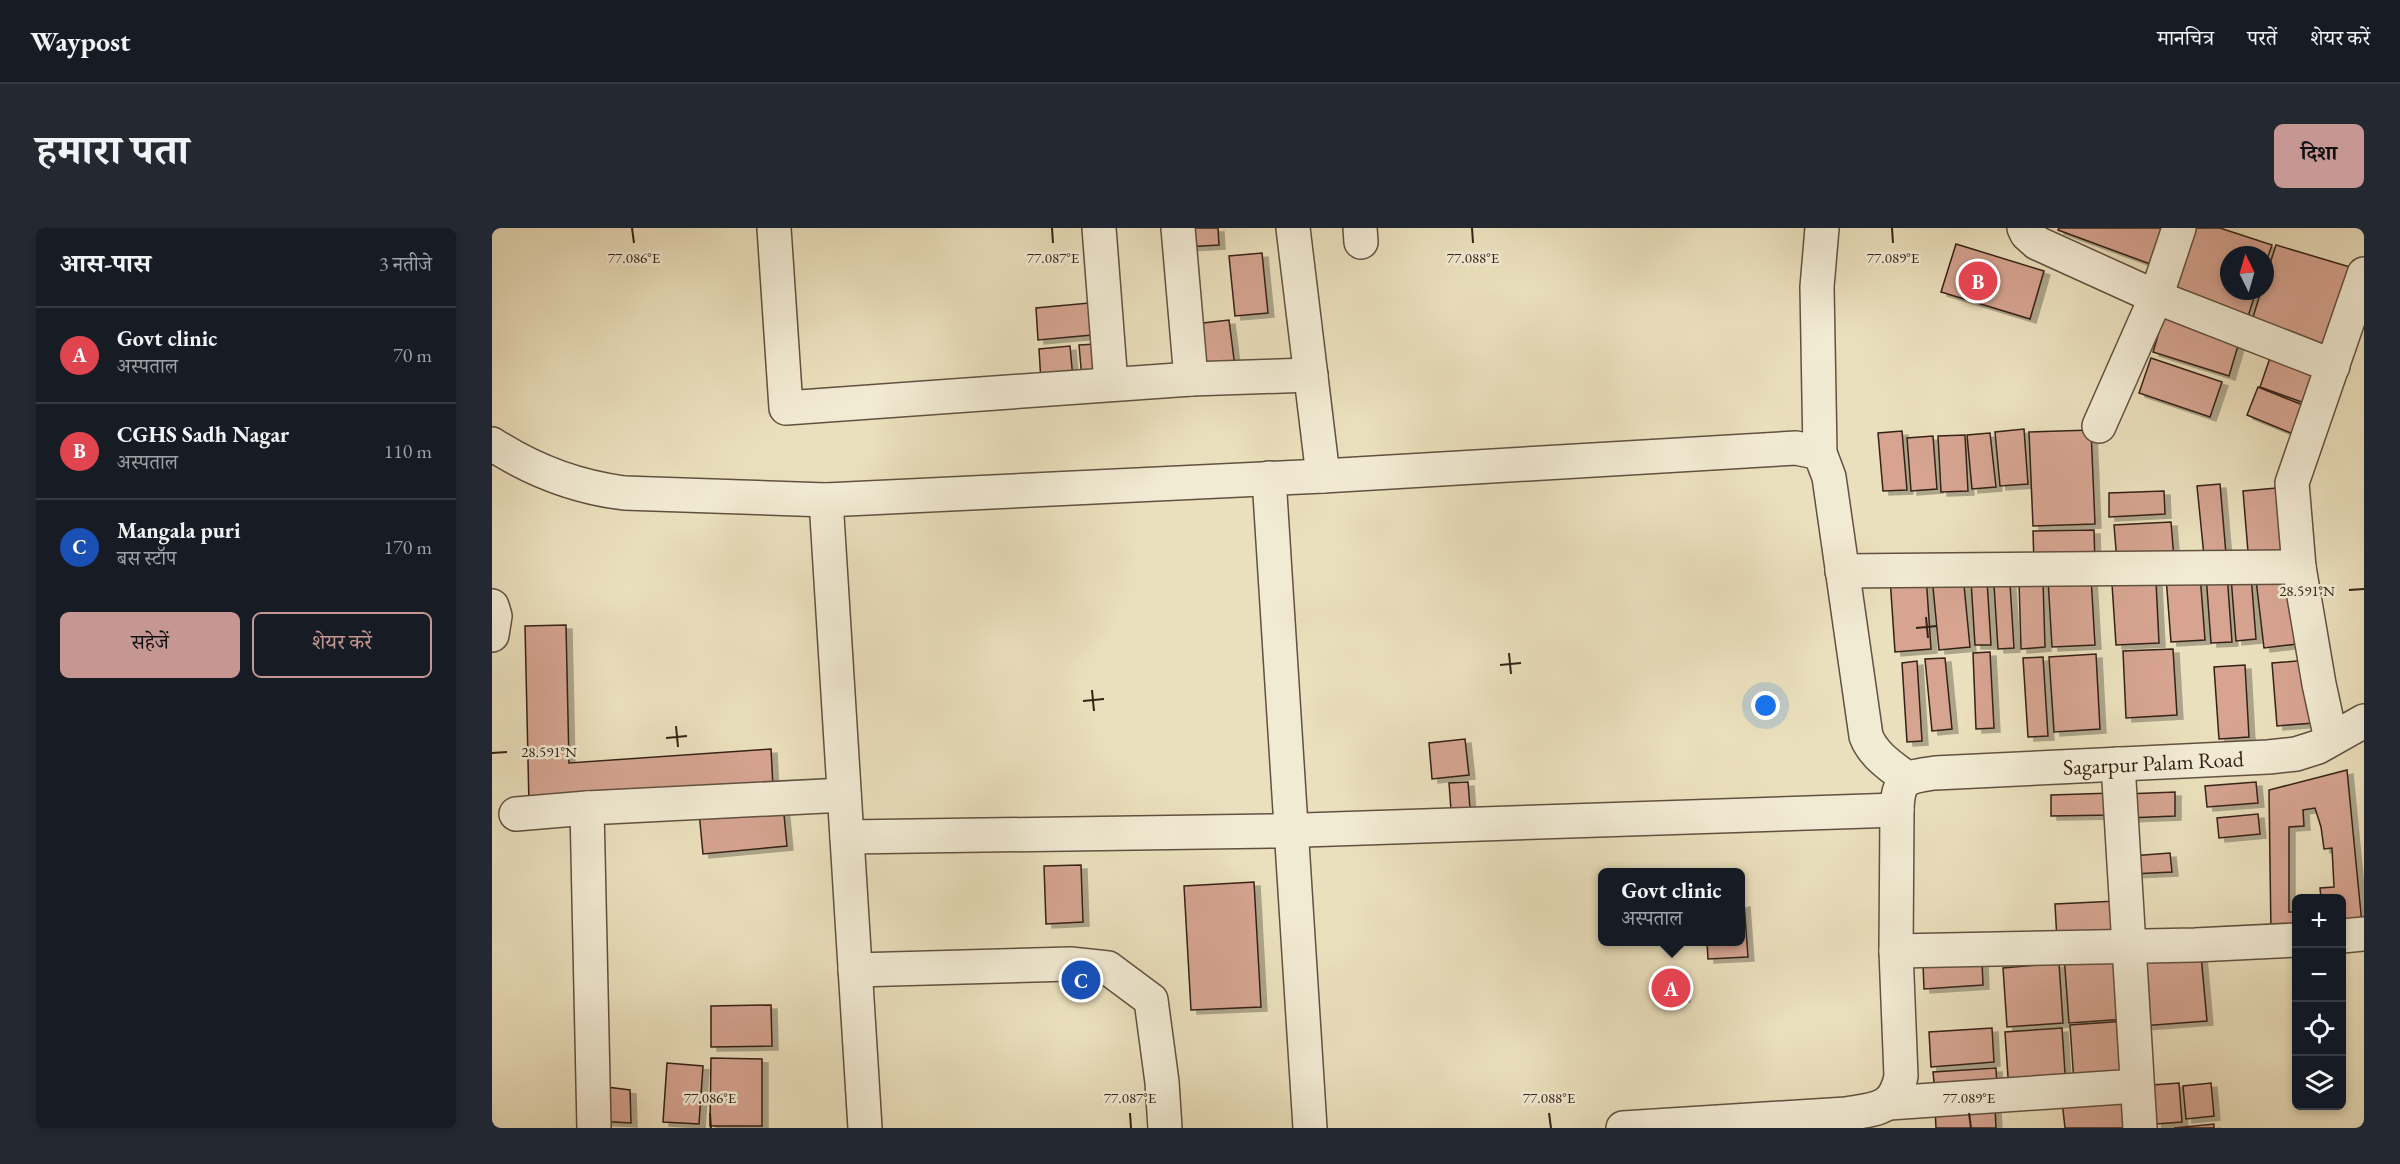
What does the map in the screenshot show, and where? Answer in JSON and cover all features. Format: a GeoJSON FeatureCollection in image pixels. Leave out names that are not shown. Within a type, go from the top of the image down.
{"type":"FeatureCollection","features":[{"type":"Feature","properties":{"kind":"street"},"geometry":{"type":"LineString","coordinates":[[774,228],[786,408],[1111,384],[1311,375]]}},
{"type":"Feature","properties":{"kind":"street"},"geometry":{"type":"LineString","coordinates":[[1099,228],[1111,384]]}},
{"type":"Feature","properties":{"kind":"street"},"geometry":{"type":"LineString","coordinates":[[1178,228],[1191,379]]}},
{"type":"Feature","properties":{"kind":"street"},"geometry":{"type":"LineString","coordinates":[[1293,228],[1323,476]]}},
{"type":"Feature","properties":{"kind":"street"},"geometry":{"type":"LineString","coordinates":[[1822,228],[1817,287],[1820,453],[1829,477],[1866,736],[1869,745],[1877,755],[1922,776]]}},
{"type":"Feature","properties":{"kind":"street"},"geometry":{"type":"LineString","coordinates":[[2024,228],[2037,243],[2156,297],[2333,366]]}},
{"type":"Feature","properties":{"kind":"street"},"geometry":{"type":"LineString","coordinates":[[2099,426],[2156,297],[2180,228]]}},
{"type":"Feature","properties":{"kind":"street"},"geometry":{"type":"LineString","coordinates":[[2331,739],[2299,567],[2292,483],[2364,274]]}},
{"type":"Feature","properties":{"kind":"street"},"geometry":{"type":"LineString","coordinates":[[492,444],[538,469],[579,486],[598,490],[624,494],[826,500],[1323,476],[1796,448],[1820,453]]}},
{"type":"Feature","properties":{"kind":"street"},"geometry":{"type":"LineString","coordinates":[[1269,478],[1310,1128]]}},
{"type":"Feature","properties":{"kind":"street"},"geometry":{"type":"LineString","coordinates":[[826,500],[865,1128]]}},
{"type":"Feature","properties":{"kind":"street"},"geometry":{"type":"LineString","coordinates":[[1842,571],[2299,567]]}},
{"type":"Feature","properties":{"kind":"street"},"geometry":{"type":"LineString","coordinates":[[492,606],[495,616],[492,635]]}},
{"type":"Feature","properties":{"kind":"street","name":"Sagarpur Palam Road"},"geometry":{"type":"LineString","coordinates":[[1922,776],[2296,754],[2318,747],[2364,721]]}},
{"type":"Feature","properties":{"kind":"street"},"geometry":{"type":"LineString","coordinates":[[2118,764],[2140,1128]]}},
{"type":"Feature","properties":{"kind":"street"},"geometry":{"type":"LineString","coordinates":[[1889,1103],[1895,1095],[1901,1076],[1896,951],[1898,792],[1901,784],[1922,776]]}},
{"type":"Feature","properties":{"kind":"street"},"geometry":{"type":"LineString","coordinates":[[516,814],[587,808],[844,795]]}},
{"type":"Feature","properties":{"kind":"street"},"geometry":{"type":"LineString","coordinates":[[587,808],[594,1128]]}},
{"type":"Feature","properties":{"kind":"street"},"geometry":{"type":"LineString","coordinates":[[847,837],[1291,830],[1897,810]]}},
{"type":"Feature","properties":{"kind":"street"},"geometry":{"type":"LineString","coordinates":[[2346,936],[2364,934]]}},
{"type":"Feature","properties":{"kind":"street"},"geometry":{"type":"LineString","coordinates":[[1896,951],[2292,940]]}},
{"type":"Feature","properties":{"kind":"street"},"geometry":{"type":"LineString","coordinates":[[855,970],[1070,964],[1108,968],[1151,1000],[1162,1082],[1165,1128]]}},
{"type":"Feature","properties":{"kind":"street"},"geometry":{"type":"LineString","coordinates":[[1623,1128],[1846,1114],[1879,1108],[1889,1103],[2136,1086]]}},
{"type":"Feature","properties":{"kind":"building"},"geometry":{"type":"Polygon","coordinates":[[[1185,228],[1218,228],[1219,245],[1186,247],[1185,228]]]}},
{"type":"Feature","properties":{"kind":"building"},"geometry":{"type":"Polygon","coordinates":[[[2059,228],[2175,228],[2161,268],[2058,230],[2059,228]]]}},
{"type":"Feature","properties":{"kind":"building"},"geometry":{"type":"Polygon","coordinates":[[[2194,228],[2220,228],[2272,245],[2220,246],[2220,300],[2253,300],[2246,323],[2171,298],[2194,228]]]}},
{"type":"Feature","properties":{"kind":"building"},"geometry":{"type":"Polygon","coordinates":[[[1956,244],[2044,271],[2030,319],[1941,292],[1956,244]]]}},
{"type":"Feature","properties":{"kind":"building"},"geometry":{"type":"Polygon","coordinates":[[[2276,245],[2360,270],[2334,353],[2250,327],[2258,300],[2274,300],[2276,245]]]}},
{"type":"Feature","properties":{"kind":"building"},"geometry":{"type":"Polygon","coordinates":[[[1262,253],[1268,313],[1235,316],[1229,256],[1262,253]]]}},
{"type":"Feature","properties":{"kind":"building"},"geometry":{"type":"Polygon","coordinates":[[[1089,303],[1092,335],[1038,340],[1036,308],[1089,303]]]}},
{"type":"Feature","properties":{"kind":"building"},"geometry":{"type":"Polygon","coordinates":[[[2164,315],[2240,339],[2229,376],[2153,352],[2164,315]]]}},
{"type":"Feature","properties":{"kind":"building"},"geometry":{"type":"Polygon","coordinates":[[[1229,320],[1235,367],[1201,372],[1194,324],[1229,320]]]}},
{"type":"Feature","properties":{"kind":"building"},"geometry":{"type":"Polygon","coordinates":[[[1097,344],[1100,377],[1082,379],[1079,345],[1097,344]]]}},
{"type":"Feature","properties":{"kind":"building"},"geometry":{"type":"Polygon","coordinates":[[[1070,346],[1073,379],[1041,382],[1039,349],[1070,346]]]}},
{"type":"Feature","properties":{"kind":"building"},"geometry":{"type":"Polygon","coordinates":[[[2271,355],[2321,373],[2310,405],[2260,387],[2271,355]]]}},
{"type":"Feature","properties":{"kind":"building"},"geometry":{"type":"Polygon","coordinates":[[[2151,358],[2222,382],[2210,417],[2139,393],[2151,358]]]}},
{"type":"Feature","properties":{"kind":"building"},"geometry":{"type":"Polygon","coordinates":[[[2258,387],[2310,408],[2298,436],[2247,415],[2258,387]]]}},
{"type":"Feature","properties":{"kind":"building"},"geometry":{"type":"Polygon","coordinates":[[[2024,429],[2028,484],[2000,486],[1995,432],[2024,429]]]}},
{"type":"Feature","properties":{"kind":"building"},"geometry":{"type":"Polygon","coordinates":[[[2091,430],[2095,524],[2033,526],[2029,432],[2091,430]]]}},
{"type":"Feature","properties":{"kind":"building"},"geometry":{"type":"Polygon","coordinates":[[[1902,431],[1907,490],[1883,491],[1878,433],[1902,431]]]}},
{"type":"Feature","properties":{"kind":"building"},"geometry":{"type":"Polygon","coordinates":[[[1990,433],[1996,487],[1972,489],[1967,435],[1990,433]]]}},
{"type":"Feature","properties":{"kind":"building"},"geometry":{"type":"Polygon","coordinates":[[[1965,435],[1968,491],[1941,492],[1938,436],[1965,435]]]}},
{"type":"Feature","properties":{"kind":"building"},"geometry":{"type":"Polygon","coordinates":[[[1933,436],[1937,489],[1911,491],[1907,438],[1933,436]]]}},
{"type":"Feature","properties":{"kind":"building"},"geometry":{"type":"Polygon","coordinates":[[[2220,484],[2226,554],[2204,556],[2197,486],[2220,484]]]}},
{"type":"Feature","properties":{"kind":"building"},"geometry":{"type":"Polygon","coordinates":[[[2288,487],[2295,560],[2249,564],[2243,491],[2288,487]]]}},
{"type":"Feature","properties":{"kind":"building"},"geometry":{"type":"Polygon","coordinates":[[[2164,491],[2165,514],[2109,517],[2109,493],[2164,491]]]}},
{"type":"Feature","properties":{"kind":"building"},"geometry":{"type":"Polygon","coordinates":[[[2171,522],[2174,559],[2117,562],[2114,525],[2171,522]]]}},
{"type":"Feature","properties":{"kind":"building"},"geometry":{"type":"Polygon","coordinates":[[[2094,530],[2095,564],[2034,565],[2033,531],[2094,530]]]}},
{"type":"Feature","properties":{"kind":"building"},"geometry":{"type":"Polygon","coordinates":[[[2200,574],[2205,640],[2171,642],[2166,577],[2200,574]]]}},
{"type":"Feature","properties":{"kind":"building"},"geometry":{"type":"Polygon","coordinates":[[[2227,574],[2232,642],[2211,643],[2206,575],[2227,574]]]}},
{"type":"Feature","properties":{"kind":"building"},"geometry":{"type":"Polygon","coordinates":[[[1926,575],[1931,649],[1895,652],[1890,578],[1926,575]]]}},
{"type":"Feature","properties":{"kind":"building"},"geometry":{"type":"Polygon","coordinates":[[[1963,575],[1970,647],[1939,650],[1932,577],[1963,575]]]}},
{"type":"Feature","properties":{"kind":"building"},"geometry":{"type":"Polygon","coordinates":[[[2251,575],[2256,639],[2236,641],[2231,577],[2251,575]]]}},
{"type":"Feature","properties":{"kind":"building"},"geometry":{"type":"Polygon","coordinates":[[[2297,575],[2305,643],[2264,648],[2256,580],[2297,575]]]}},
{"type":"Feature","properties":{"kind":"building"},"geometry":{"type":"Polygon","coordinates":[[[2091,577],[2095,645],[2052,647],[2048,579],[2091,577]]]}},
{"type":"Feature","properties":{"kind":"building"},"geometry":{"type":"Polygon","coordinates":[[[1987,580],[1991,645],[1975,645],[1971,581],[1987,580]]]}},
{"type":"Feature","properties":{"kind":"building"},"geometry":{"type":"Polygon","coordinates":[[[2019,581],[2043,581],[2045,647],[2021,649],[2019,581]]]}},
{"type":"Feature","properties":{"kind":"building"},"geometry":{"type":"Polygon","coordinates":[[[2156,581],[2159,643],[2116,645],[2112,584],[2156,581]]]}},
{"type":"Feature","properties":{"kind":"building"},"geometry":{"type":"Polygon","coordinates":[[[2010,584],[2014,648],[1998,649],[1994,585],[2010,584]]]}},
{"type":"Feature","properties":{"kind":"building"},"geometry":{"type":"Polygon","coordinates":[[[566,625],[569,763],[771,749],[773,787],[529,805],[525,626],[566,625]]]}},
{"type":"Feature","properties":{"kind":"building"},"geometry":{"type":"Polygon","coordinates":[[[2173,649],[2177,715],[2126,718],[2123,651],[2173,649]]]}},
{"type":"Feature","properties":{"kind":"building"},"geometry":{"type":"Polygon","coordinates":[[[1990,652],[1994,728],[1976,729],[1973,653],[1990,652]]]}},
{"type":"Feature","properties":{"kind":"building"},"geometry":{"type":"Polygon","coordinates":[[[2096,654],[2100,729],[2054,732],[2049,657],[2096,654]]]}},
{"type":"Feature","properties":{"kind":"building"},"geometry":{"type":"Polygon","coordinates":[[[2043,657],[2048,736],[2028,737],[2023,658],[2043,657]]]}},
{"type":"Feature","properties":{"kind":"building"},"geometry":{"type":"Polygon","coordinates":[[[1945,658],[1952,729],[1932,731],[1925,659],[1945,658]]]}},
{"type":"Feature","properties":{"kind":"building"},"geometry":{"type":"Polygon","coordinates":[[[2309,660],[2314,723],[2277,726],[2272,663],[2309,660]]]}},
{"type":"Feature","properties":{"kind":"building"},"geometry":{"type":"Polygon","coordinates":[[[1917,661],[1922,741],[1907,742],[1902,663],[1917,661]]]}},
{"type":"Feature","properties":{"kind":"building"},"geometry":{"type":"Polygon","coordinates":[[[2245,665],[2249,737],[2219,739],[2214,667],[2245,665]]]}},
{"type":"Feature","properties":{"kind":"building"},"geometry":{"type":"Polygon","coordinates":[[[1465,739],[1469,775],[1432,779],[1429,743],[1465,739]]]}},
{"type":"Feature","properties":{"kind":"building"},"geometry":{"type":"Polygon","coordinates":[[[2347,770],[2362,924],[2346,926],[2346,894],[2321,894],[2320,888],[2334,887],[2332,848],[2324,849],[2315,808],[2303,810],[2304,826],[2289,827],[2289,912],[2292,912],[2292,931],[2271,934],[2269,790],[2347,770]]]}},
{"type":"Feature","properties":{"kind":"building"},"geometry":{"type":"Polygon","coordinates":[[[1468,782],[1471,822],[1452,823],[1449,783],[1468,782]]]}},
{"type":"Feature","properties":{"kind":"building"},"geometry":{"type":"Polygon","coordinates":[[[2256,782],[2258,803],[2207,807],[2205,786],[2256,782]]]}},
{"type":"Feature","properties":{"kind":"building"},"geometry":{"type":"Polygon","coordinates":[[[2175,792],[2175,816],[2127,818],[2126,794],[2175,792]]]}},
{"type":"Feature","properties":{"kind":"building"},"geometry":{"type":"Polygon","coordinates":[[[2113,793],[2113,815],[2051,816],[2051,795],[2113,793]]]}},
{"type":"Feature","properties":{"kind":"building"},"geometry":{"type":"Polygon","coordinates":[[[783,804],[787,846],[703,854],[699,812],[783,804]]]}},
{"type":"Feature","properties":{"kind":"building"},"geometry":{"type":"Polygon","coordinates":[[[2258,814],[2260,834],[2219,838],[2217,818],[2258,814]]]}},
{"type":"Feature","properties":{"kind":"building"},"geometry":{"type":"Polygon","coordinates":[[[2170,853],[2172,872],[2132,874],[2131,856],[2170,853]]]}},
{"type":"Feature","properties":{"kind":"building"},"geometry":{"type":"Polygon","coordinates":[[[1081,865],[1083,922],[1046,924],[1044,866],[1081,865]]]}},
{"type":"Feature","properties":{"kind":"building"},"geometry":{"type":"Polygon","coordinates":[[[1254,882],[1261,1007],[1191,1010],[1184,886],[1254,882]]]}},
{"type":"Feature","properties":{"kind":"building"},"geometry":{"type":"Polygon","coordinates":[[[2117,901],[2119,938],[2057,941],[2055,904],[2117,901]]]}},
{"type":"Feature","properties":{"kind":"building"},"geometry":{"type":"Polygon","coordinates":[[[1745,916],[1748,957],[1708,959],[1707,946],[1745,946],[1745,916]]]}},
{"type":"Feature","properties":{"kind":"building"},"geometry":{"type":"Polygon","coordinates":[[[2121,951],[2126,1019],[2069,1023],[2064,955],[2121,951]]]}},
{"type":"Feature","properties":{"kind":"building"},"geometry":{"type":"Polygon","coordinates":[[[2201,955],[2207,1021],[2141,1026],[2136,960],[2201,955]]]}},
{"type":"Feature","properties":{"kind":"building"},"geometry":{"type":"Polygon","coordinates":[[[1982,961],[1983,985],[1924,989],[1923,965],[1982,961]]]}},
{"type":"Feature","properties":{"kind":"building"},"geometry":{"type":"Polygon","coordinates":[[[2059,963],[2063,1023],[2007,1027],[2003,968],[2059,963]]]}},
{"type":"Feature","properties":{"kind":"building"},"geometry":{"type":"Polygon","coordinates":[[[1681,976],[1684,998],[1663,1000],[1658,978],[1681,976]]]}},
{"type":"Feature","properties":{"kind":"building"},"geometry":{"type":"Polygon","coordinates":[[[771,1005],[772,1046],[711,1047],[711,1006],[771,1005]]]}},
{"type":"Feature","properties":{"kind":"building"},"geometry":{"type":"Polygon","coordinates":[[[2126,1021],[2130,1080],[2074,1083],[2070,1025],[2126,1021]]]}},
{"type":"Feature","properties":{"kind":"building"},"geometry":{"type":"Polygon","coordinates":[[[1992,1028],[1994,1062],[1931,1067],[1929,1032],[1992,1028]]]}},
{"type":"Feature","properties":{"kind":"building"},"geometry":{"type":"Polygon","coordinates":[[[2062,1028],[2066,1088],[2009,1092],[2005,1032],[2062,1028]]]}},
{"type":"Feature","properties":{"kind":"building"},"geometry":{"type":"Polygon","coordinates":[[[711,1058],[762,1059],[762,1126],[710,1126],[711,1058]]]}},
{"type":"Feature","properties":{"kind":"building"},"geometry":{"type":"Polygon","coordinates":[[[667,1063],[703,1066],[699,1124],[663,1122],[667,1063]]]}},
{"type":"Feature","properties":{"kind":"building"},"geometry":{"type":"Polygon","coordinates":[[[1996,1068],[1997,1088],[1935,1092],[1933,1072],[1996,1068]]]}},
{"type":"Feature","properties":{"kind":"building"},"geometry":{"type":"Polygon","coordinates":[[[2179,1083],[2182,1122],[2156,1124],[2152,1085],[2179,1083]]]}},
{"type":"Feature","properties":{"kind":"building"},"geometry":{"type":"Polygon","coordinates":[[[2211,1083],[2214,1116],[2186,1119],[2183,1086],[2211,1083]]]}},
{"type":"Feature","properties":{"kind":"building"},"geometry":{"type":"Polygon","coordinates":[[[599,1086],[630,1090],[631,1123],[599,1121],[599,1086]]]}},
{"type":"Feature","properties":{"kind":"building"},"geometry":{"type":"Polygon","coordinates":[[[2121,1095],[2124,1128],[2065,1128],[2062,1101],[2121,1095]]]}},
{"type":"Feature","properties":{"kind":"building"},"geometry":{"type":"Polygon","coordinates":[[[1995,1106],[1996,1128],[1936,1128],[1935,1109],[1995,1106]]]}},
{"type":"Feature","properties":{"kind":"building"},"geometry":{"type":"Polygon","coordinates":[[[2214,1124],[2214,1128],[2174,1128],[2214,1124]]]}},
{"type":"Feature","properties":{"kind":"place","name":"CGHS Sadh Nagar"},"geometry":{"type":"Point","coordinates":[1978,281]}},
{"type":"Feature","properties":{"kind":"place","name":"Mangala puri"},"geometry":{"type":"Point","coordinates":[1081,980]}},
{"type":"Feature","properties":{"kind":"place","name":"Govt clinic"},"geometry":{"type":"Point","coordinates":[1671,988]}}]}
